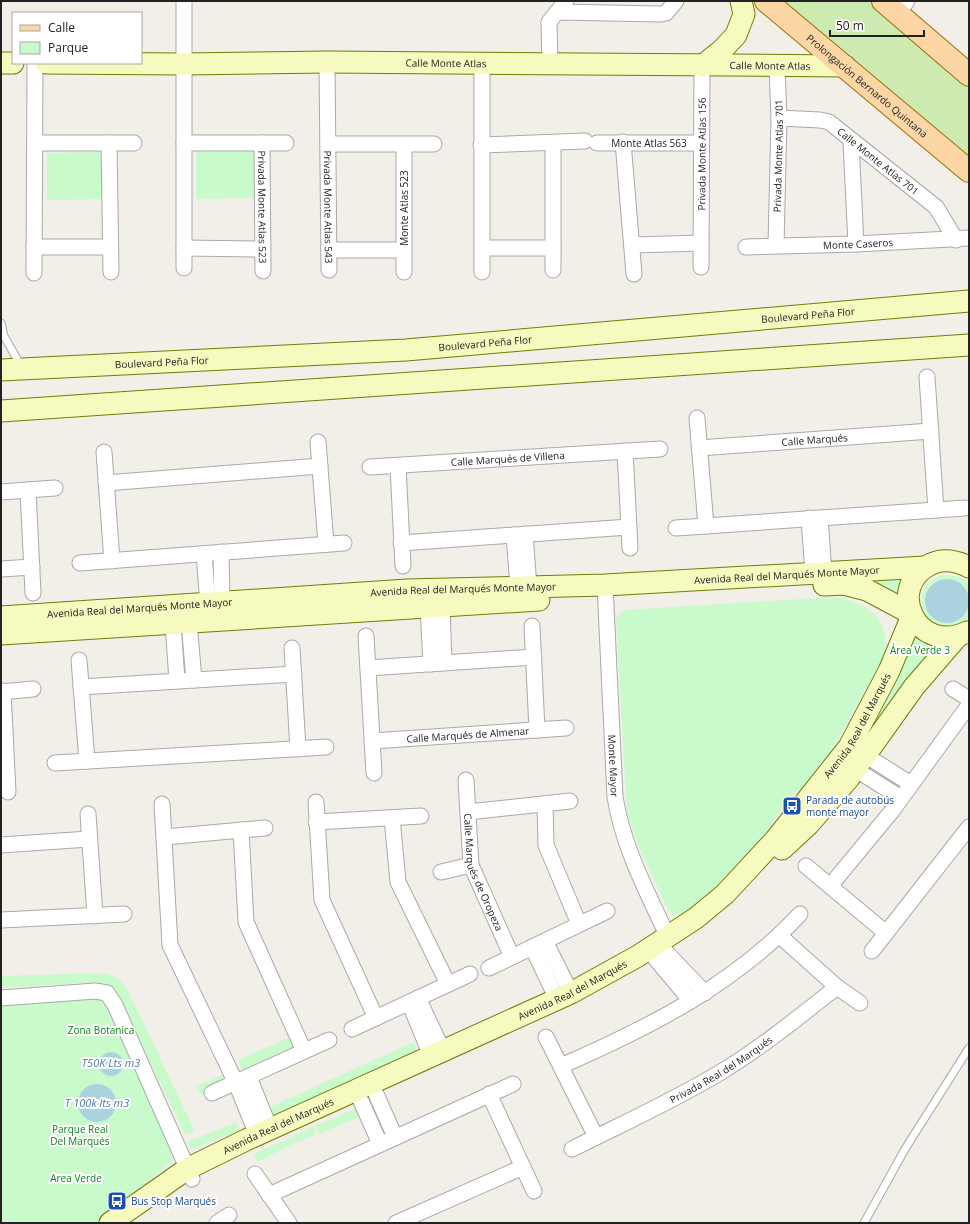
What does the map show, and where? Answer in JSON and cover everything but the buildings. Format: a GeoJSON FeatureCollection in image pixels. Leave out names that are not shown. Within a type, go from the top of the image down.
{"type":"FeatureCollection","features":[{"type":"Feature","properties":{"kind":"main road","name":"Prolongación Bernardo Quintana"},"geometry":{"type":"LineString","coordinates":[[766,1],[968,169]]}},
{"type":"Feature","properties":{"kind":"main road"},"geometry":{"type":"LineString","coordinates":[[896,5],[969,75]]}},
{"type":"Feature","properties":{"kind":"street"},"geometry":{"type":"LineString","coordinates":[[184,1],[184,268]]}},
{"type":"Feature","properties":{"kind":"street"},"geometry":{"type":"LineString","coordinates":[[550,65],[549,22],[561,6],[661,14],[666,13],[676,1]]}},
{"type":"Feature","properties":{"kind":"street"},"geometry":{"type":"LineString","coordinates":[[702,66],[722,50],[736,35],[744,14],[741,1]]}},
{"type":"Feature","properties":{"kind":"street","name":"Calle Monte Atlas"},"geometry":{"type":"LineString","coordinates":[[142,64],[328,62],[778,67],[845,66]]}},
{"type":"Feature","properties":{"kind":"street","name":"Privada Monte Atlas 543"},"geometry":{"type":"LineString","coordinates":[[328,62],[329,270]]}},
{"type":"Feature","properties":{"kind":"street"},"geometry":{"type":"LineString","coordinates":[[1,63],[12,63]]}},
{"type":"Feature","properties":{"kind":"street"},"geometry":{"type":"LineString","coordinates":[[482,63],[482,272]]}},
{"type":"Feature","properties":{"kind":"street"},"geometry":{"type":"LineString","coordinates":[[34,273],[35,64]]}},
{"type":"Feature","properties":{"kind":"street","name":"Privada Monte Atlas 156"},"geometry":{"type":"LineString","coordinates":[[701,267],[702,66]]}},
{"type":"Feature","properties":{"kind":"street","name":"Privada Monte Atlas 701"},"geometry":{"type":"LineString","coordinates":[[776,245],[779,118],[778,67]]}},
{"type":"Feature","properties":{"kind":"street","name":"Calle Monte Atlas 701"},"geometry":{"type":"LineString","coordinates":[[779,118],[820,120],[829,122],[851,142],[936,206],[962,239]]}},
{"type":"Feature","properties":{"kind":"street","name":"Monte Atlas 563"},"geometry":{"type":"LineString","coordinates":[[481,145],[591,142],[701,143]]}},
{"type":"Feature","properties":{"kind":"street"},"geometry":{"type":"LineString","coordinates":[[623,142],[633,245],[634,274]]}},
{"type":"Feature","properties":{"kind":"street"},"geometry":{"type":"LineString","coordinates":[[851,142],[856,244]]}},
{"type":"Feature","properties":{"kind":"street"},"geometry":{"type":"LineString","coordinates":[[34,143],[134,143]]}},
{"type":"Feature","properties":{"kind":"street"},"geometry":{"type":"LineString","coordinates":[[108,143],[111,272]]}},
{"type":"Feature","properties":{"kind":"street","name":"Privada Monte Atlas 523"},"geometry":{"type":"LineString","coordinates":[[184,143],[286,143]]}},
{"type":"Feature","properties":{"kind":"street","name":"Privada Monte Atlas 523"},"geometry":{"type":"LineString","coordinates":[[262,143],[263,271]]}},
{"type":"Feature","properties":{"kind":"street"},"geometry":{"type":"LineString","coordinates":[[553,143],[553,270]]}},
{"type":"Feature","properties":{"kind":"street","name":"Privada Monte Atlas 543"},"geometry":{"type":"LineString","coordinates":[[328,144],[434,144]]}},
{"type":"Feature","properties":{"kind":"street","name":"Monte Atlas 523"},"geometry":{"type":"LineString","coordinates":[[404,144],[404,272]]}},
{"type":"Feature","properties":{"kind":"street","name":"Monte Caseros"},"geometry":{"type":"LineString","coordinates":[[746,247],[962,239]]}},
{"type":"Feature","properties":{"kind":"street"},"geometry":{"type":"LineString","coordinates":[[633,245],[701,242]]}},
{"type":"Feature","properties":{"kind":"street"},"geometry":{"type":"LineString","coordinates":[[34,247],[110,247]]}},
{"type":"Feature","properties":{"kind":"street"},"geometry":{"type":"LineString","coordinates":[[184,248],[263,249]]}},
{"type":"Feature","properties":{"kind":"street"},"geometry":{"type":"LineString","coordinates":[[482,248],[553,248]]}},
{"type":"Feature","properties":{"kind":"street"},"geometry":{"type":"LineString","coordinates":[[329,250],[404,250]]}},
{"type":"Feature","properties":{"kind":"street","name":"Boulevard Peña Flor"},"geometry":{"type":"LineString","coordinates":[[1,370],[406,350],[969,301]]}},
{"type":"Feature","properties":{"kind":"street"},"geometry":{"type":"LineString","coordinates":[[1,411],[969,345]]}},
{"type":"Feature","properties":{"kind":"street"},"geometry":{"type":"LineString","coordinates":[[406,350],[407,383]]}},
{"type":"Feature","properties":{"kind":"street"},"geometry":{"type":"LineString","coordinates":[[927,377],[936,510]]}},
{"type":"Feature","properties":{"kind":"street"},"geometry":{"type":"LineString","coordinates":[[697,418],[706,526]]}},
{"type":"Feature","properties":{"kind":"street","name":"Calle Marqués"},"geometry":{"type":"LineString","coordinates":[[699,448],[931,431]]}},
{"type":"Feature","properties":{"kind":"street"},"geometry":{"type":"LineString","coordinates":[[318,442],[326,544]]}},
{"type":"Feature","properties":{"kind":"street","name":"Calle Marqués de Villena"},"geometry":{"type":"LineString","coordinates":[[370,467],[660,448]]}},
{"type":"Feature","properties":{"kind":"street"},"geometry":{"type":"LineString","coordinates":[[625,450],[630,548]]}},
{"type":"Feature","properties":{"kind":"street"},"geometry":{"type":"LineString","coordinates":[[104,452],[112,561]]}},
{"type":"Feature","properties":{"kind":"street"},"geometry":{"type":"LineString","coordinates":[[106,483],[320,466]]}},
{"type":"Feature","properties":{"kind":"street"},"geometry":{"type":"LineString","coordinates":[[398,466],[403,566]]}},
{"type":"Feature","properties":{"kind":"street"},"geometry":{"type":"LineString","coordinates":[[1,492],[55,488]]}},
{"type":"Feature","properties":{"kind":"street"},"geometry":{"type":"LineString","coordinates":[[28,490],[33,593]]}},
{"type":"Feature","properties":{"kind":"street"},"geometry":{"type":"LineString","coordinates":[[676,528],[964,508]]}},
{"type":"Feature","properties":{"kind":"street"},"geometry":{"type":"LineString","coordinates":[[815,518],[818,573]]}},
{"type":"Feature","properties":{"kind":"street"},"geometry":{"type":"LineString","coordinates":[[401,543],[629,527]]}},
{"type":"Feature","properties":{"kind":"street"},"geometry":{"type":"LineString","coordinates":[[519,535],[524,587]]}},
{"type":"Feature","properties":{"kind":"street"},"geometry":{"type":"LineString","coordinates":[[80,563],[344,543]]}},
{"type":"Feature","properties":{"kind":"street"},"geometry":{"type":"LineString","coordinates":[[215,604],[221,552]]}},
{"type":"Feature","properties":{"kind":"street"},"geometry":{"type":"LineString","coordinates":[[204,554],[215,604]]}},
{"type":"Feature","properties":{"kind":"street","name":"Avenida Real del Marqués Monte Mayor"},"geometry":{"type":"LineString","coordinates":[[1,617],[55,622],[181,622],[434,606],[605,590],[818,573],[925,567],[942,561],[966,564]]}},
{"type":"Feature","properties":{"kind":"street"},"geometry":{"type":"LineString","coordinates":[[1,569],[32,567]]}},
{"type":"Feature","properties":{"kind":"street"},"geometry":{"type":"LineString","coordinates":[[925,567],[917,575],[912,584],[909,595],[909,606],[912,615],[918,625],[927,632],[937,636],[948,638],[964,634]]}},
{"type":"Feature","properties":{"kind":"street","name":"Avenida Real del Marqués Monte Mayor"},"geometry":{"type":"LineString","coordinates":[[1,634],[55,622],[215,604],[407,590],[524,587],[605,590],[844,584],[867,590],[912,615]]}},
{"type":"Feature","properties":{"kind":"street","name":"Monte Mayor"},"geometry":{"type":"LineString","coordinates":[[605,590],[615,797],[618,818],[662,948]]}},
{"type":"Feature","properties":{"kind":"street"},"geometry":{"type":"LineString","coordinates":[[434,606],[437,663]]}},
{"type":"Feature","properties":{"kind":"street","name":"Avenida Real del Marqués"},"geometry":{"type":"LineString","coordinates":[[110,1223],[189,1174],[263,1132],[564,996],[608,973],[662,948],[725,894],[776,839],[849,748],[890,671],[912,615]]}},
{"type":"Feature","properties":{"kind":"street"},"geometry":{"type":"LineString","coordinates":[[181,622],[194,680]]}},
{"type":"Feature","properties":{"kind":"street"},"geometry":{"type":"LineString","coordinates":[[177,681],[181,622]]}},
{"type":"Feature","properties":{"kind":"street","name":"Calle Marqués de Almenar"},"geometry":{"type":"LineString","coordinates":[[372,741],[537,730],[532,626]]}},
{"type":"Feature","properties":{"kind":"street","name":"Avenida Real del Marqués"},"geometry":{"type":"LineString","coordinates":[[133,1223],[189,1174],[369,1098],[607,984],[662,948],[727,902],[809,824],[860,762],[914,687],[964,634]]}},
{"type":"Feature","properties":{"kind":"street"},"geometry":{"type":"LineString","coordinates":[[366,636],[374,773]]}},
{"type":"Feature","properties":{"kind":"street"},"geometry":{"type":"LineString","coordinates":[[292,648],[298,749]]}},
{"type":"Feature","properties":{"kind":"street"},"geometry":{"type":"LineString","coordinates":[[368,668],[534,657]]}},
{"type":"Feature","properties":{"kind":"street"},"geometry":{"type":"LineString","coordinates":[[79,660],[87,761]]}},
{"type":"Feature","properties":{"kind":"street"},"geometry":{"type":"LineString","coordinates":[[81,687],[294,674]]}},
{"type":"Feature","properties":{"kind":"street"},"geometry":{"type":"LineString","coordinates":[[8,792],[4,766],[2,692],[33,689]]}},
{"type":"Feature","properties":{"kind":"street"},"geometry":{"type":"LineString","coordinates":[[953,689],[969,699]]}},
{"type":"Feature","properties":{"kind":"street"},"geometry":{"type":"LineString","coordinates":[[830,886],[901,798],[969,705]]}},
{"type":"Feature","properties":{"kind":"street"},"geometry":{"type":"LineString","coordinates":[[537,730],[566,728]]}},
{"type":"Feature","properties":{"kind":"street"},"geometry":{"type":"LineString","coordinates":[[55,763],[326,747]]}},
{"type":"Feature","properties":{"kind":"street"},"geometry":{"type":"LineString","coordinates":[[860,762],[911,784]]}},
{"type":"Feature","properties":{"kind":"street"},"geometry":{"type":"LineString","coordinates":[[860,762],[901,798]]}},
{"type":"Feature","properties":{"kind":"street"},"geometry":{"type":"LineString","coordinates":[[466,780],[468,812]]}},
{"type":"Feature","properties":{"kind":"street","name":"Calle Marqués de Oropeza"},"geometry":{"type":"LineString","coordinates":[[512,957],[471,864],[468,812],[570,801]]}},
{"type":"Feature","properties":{"kind":"street"},"geometry":{"type":"LineString","coordinates":[[316,802],[316,822],[322,900],[376,1018]]}},
{"type":"Feature","properties":{"kind":"street"},"geometry":{"type":"LineString","coordinates":[[162,804],[170,945],[242,1080],[263,1132]]}},
{"type":"Feature","properties":{"kind":"street"},"geometry":{"type":"LineString","coordinates":[[544,804],[546,845],[579,924]]}},
{"type":"Feature","properties":{"kind":"street"},"geometry":{"type":"LineString","coordinates":[[88,814],[95,916]]}},
{"type":"Feature","properties":{"kind":"street"},"geometry":{"type":"LineString","coordinates":[[316,822],[421,816]]}},
{"type":"Feature","properties":{"kind":"street"},"geometry":{"type":"LineString","coordinates":[[392,818],[398,882],[448,984]]}},
{"type":"Feature","properties":{"kind":"street"},"geometry":{"type":"LineString","coordinates":[[872,951],[969,827]]}},
{"type":"Feature","properties":{"kind":"street"},"geometry":{"type":"LineString","coordinates":[[165,837],[266,828]]}},
{"type":"Feature","properties":{"kind":"street"},"geometry":{"type":"LineString","coordinates":[[241,830],[246,922],[304,1051]]}},
{"type":"Feature","properties":{"kind":"street"},"geometry":{"type":"LineString","coordinates":[[1,844],[89,839]]}},
{"type":"Feature","properties":{"kind":"street"},"geometry":{"type":"LineString","coordinates":[[441,872],[471,864]]}},
{"type":"Feature","properties":{"kind":"street"},"geometry":{"type":"LineString","coordinates":[[806,866],[886,932]]}},
{"type":"Feature","properties":{"kind":"street"},"geometry":{"type":"LineString","coordinates":[[489,968],[607,911]]}},
{"type":"Feature","properties":{"kind":"street"},"geometry":{"type":"LineString","coordinates":[[1,920],[124,914]]}},
{"type":"Feature","properties":{"kind":"street"},"geometry":{"type":"LineString","coordinates":[[561,1066],[611,1044],[705,993],[756,957],[780,936],[800,914]]}},
{"type":"Feature","properties":{"kind":"street"},"geometry":{"type":"LineString","coordinates":[[780,936],[837,987],[860,1003]]}},
{"type":"Feature","properties":{"kind":"street"},"geometry":{"type":"LineString","coordinates":[[538,944],[564,996]]}},
{"type":"Feature","properties":{"kind":"street"},"geometry":{"type":"LineString","coordinates":[[662,948],[705,993]]}},
{"type":"Feature","properties":{"kind":"street"},"geometry":{"type":"LineString","coordinates":[[662,948],[691,1001]]}},
{"type":"Feature","properties":{"kind":"street"},"geometry":{"type":"LineString","coordinates":[[352,1029],[470,974]]}},
{"type":"Feature","properties":{"kind":"street","name":"Privada Real del Marqués"},"geometry":{"type":"LineString","coordinates":[[572,1149],[660,1106],[722,1071],[781,1031],[837,987]]}},
{"type":"Feature","properties":{"kind":"street"},"geometry":{"type":"LineString","coordinates":[[1,998],[95,991],[107,992],[115,1005],[189,1174]]}},
{"type":"Feature","properties":{"kind":"street"},"geometry":{"type":"LineString","coordinates":[[413,1000],[437,1054]]}},
{"type":"Feature","properties":{"kind":"street"},"geometry":{"type":"LineString","coordinates":[[546,1037],[596,1137]]}},
{"type":"Feature","properties":{"kind":"street"},"geometry":{"type":"LineString","coordinates":[[212,1094],[329,1040]]}},
{"type":"Feature","properties":{"kind":"street"},"geometry":{"type":"LineString","coordinates":[[269,1195],[513,1084]]}},
{"type":"Feature","properties":{"kind":"street"},"geometry":{"type":"LineString","coordinates":[[490,1094],[534,1191]]}},
{"type":"Feature","properties":{"kind":"street"},"geometry":{"type":"LineString","coordinates":[[369,1098],[395,1137]]}},
{"type":"Feature","properties":{"kind":"street"},"geometry":{"type":"LineString","coordinates":[[369,1098],[380,1144]]}},
{"type":"Feature","properties":{"kind":"street"},"geometry":{"type":"LineString","coordinates":[[396,1223],[523,1167]]}},
{"type":"Feature","properties":{"kind":"street"},"geometry":{"type":"LineString","coordinates":[[255,1174],[289,1223]]}},
{"type":"Feature","properties":{"kind":"lane"},"geometry":{"type":"LineString","coordinates":[[1,323],[4,336],[23,369]]}},
{"type":"Feature","properties":{"kind":"lane"},"geometry":{"type":"LineString","coordinates":[[864,1223],[905,1149],[969,1048]]}},
{"type":"Feature","properties":{"kind":"green space"},"geometry":{"type":"Polygon","coordinates":[[[779,1],[871,1],[969,82],[969,157],[779,1]]]}},
{"type":"Feature","properties":{"kind":"green space"},"geometry":{"type":"Polygon","coordinates":[[[254,151],[254,198],[196,199],[196,152],[254,151]]]}},
{"type":"Feature","properties":{"kind":"green space"},"geometry":{"type":"Polygon","coordinates":[[[104,152],[105,199],[47,200],[47,153],[104,152]]]}},
{"type":"Feature","properties":{"kind":"green space"},"geometry":{"type":"Polygon","coordinates":[[[915,572],[905,605],[857,583],[915,572]]]}},
{"type":"Feature","properties":{"kind":"green space"},"geometry":{"type":"Polygon","coordinates":[[[943,575],[960,577],[969,585],[969,617],[957,626],[946,628],[935,624],[927,616],[922,605],[923,594],[929,583],[943,575]]]}},
{"type":"Feature","properties":{"kind":"green space"},"geometry":{"type":"Polygon","coordinates":[[[835,597],[859,604],[876,615],[885,633],[886,644],[884,657],[820,770],[805,788],[795,792],[771,824],[771,833],[729,878],[689,912],[681,915],[673,913],[668,910],[638,845],[627,812],[616,617],[624,610],[835,597]]]}},
{"type":"Feature","properties":{"kind":"green space","name":"Área Verde 3"},"geometry":{"type":"Polygon","coordinates":[[[914,626],[948,642],[859,748],[914,626]]]}},
{"type":"Feature","properties":{"kind":"green space"},"geometry":{"type":"Polygon","coordinates":[[[104,973],[120,979],[130,994],[195,1132],[185,1134],[118,996],[97,982],[1,988],[1,976],[104,973]]]}},
{"type":"Feature","properties":{"kind":"green space","name":"Parque Real Del Marqués"},"geometry":{"type":"Polygon","coordinates":[[[108,994],[173,1154],[172,1162],[96,1223],[1,1223],[1,999],[108,994]]]}},
{"type":"Feature","properties":{"kind":"green space"},"geometry":{"type":"Polygon","coordinates":[[[292,1036],[299,1049],[243,1073],[238,1060],[292,1036]]]}},
{"type":"Feature","properties":{"kind":"green space"},"geometry":{"type":"Polygon","coordinates":[[[414,1042],[420,1056],[277,1122],[270,1107],[414,1042]]]}},
{"type":"Feature","properties":{"kind":"green space"},"geometry":{"type":"Polygon","coordinates":[[[224,1074],[228,1082],[202,1095],[196,1086],[208,1081],[210,1084],[209,1081],[224,1074]]]}},
{"type":"Feature","properties":{"kind":"green space"},"geometry":{"type":"Polygon","coordinates":[[[359,1107],[363,1115],[319,1134],[315,1126],[359,1107]]]}},
{"type":"Feature","properties":{"kind":"green space"},"geometry":{"type":"Polygon","coordinates":[[[236,1122],[239,1130],[190,1150],[188,1142],[236,1122]]]}},
{"type":"Feature","properties":{"kind":"green space"},"geometry":{"type":"Polygon","coordinates":[[[313,1126],[316,1134],[296,1143],[293,1136],[313,1126]]]}},
{"type":"Feature","properties":{"kind":"green space"},"geometry":{"type":"Polygon","coordinates":[[[292,1137],[295,1143],[257,1162],[253,1154],[292,1137]]]}},
{"type":"Feature","properties":{"kind":"water"},"geometry":{"type":"Polygon","coordinates":[[[947,579],[959,583],[965,589],[969,601],[965,613],[959,619],[947,623],[935,619],[929,613],[925,601],[929,589],[935,583],[947,579]]]}},
{"type":"Feature","properties":{"kind":"water","name":"T50K Lts m3"},"geometry":{"type":"Polygon","coordinates":[[[111,1052],[120,1055],[123,1064],[120,1073],[111,1076],[102,1073],[99,1064],[102,1055],[111,1052]]]}},
{"type":"Feature","properties":{"kind":"water","name":"T 100k lts m3"},"geometry":{"type":"Polygon","coordinates":[[[93,1084],[101,1084],[111,1089],[115,1096],[115,1110],[111,1117],[101,1122],[93,1122],[83,1117],[81,1114],[78,1107],[78,1099],[83,1089],[86,1087],[93,1084]]]}},
{"type":"Feature","properties":{"kind":"place","name":"Parada de autobús monte mayor"},"geometry":{"type":"Point","coordinates":[792,806]}},
{"type":"Feature","properties":{"kind":"place","name":"Bus Stop Marqués"},"geometry":{"type":"Point","coordinates":[117,1201]}},
{"type":"Feature","properties":{"kind":"park label","name":"Zona Botanica"},"geometry":{"type":"Point","coordinates":[101,1030]}},
{"type":"Feature","properties":{"kind":"park label","name":"Area Verde"},"geometry":{"type":"Point","coordinates":[76,1178]}}]}
